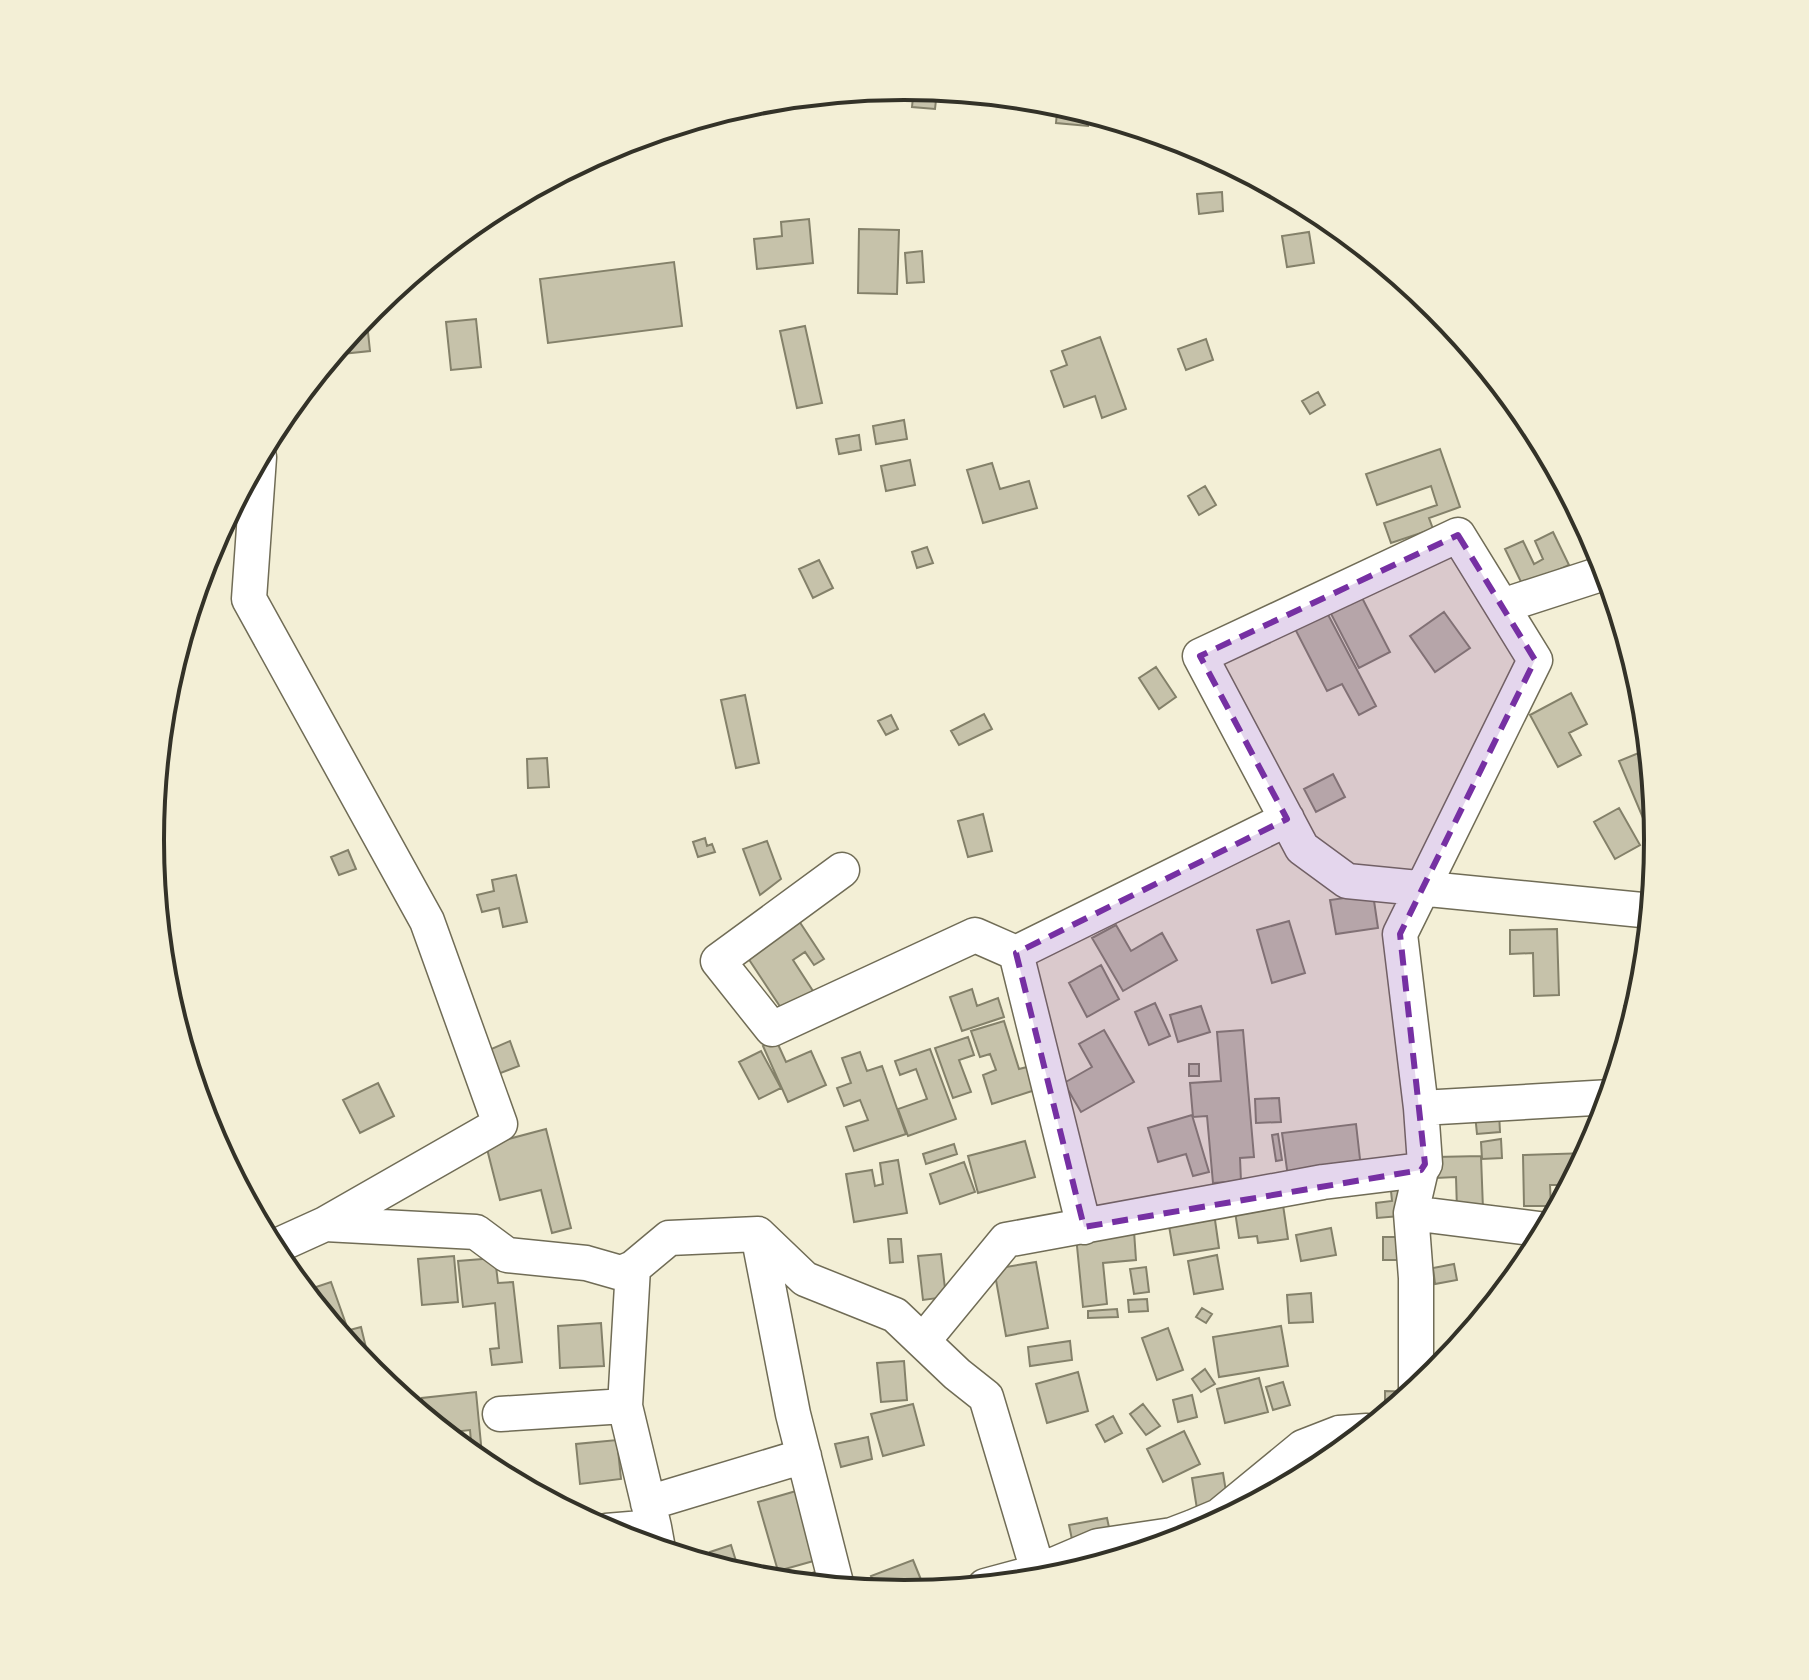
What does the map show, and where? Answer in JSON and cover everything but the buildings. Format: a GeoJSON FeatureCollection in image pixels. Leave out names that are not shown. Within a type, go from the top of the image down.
{"type":"FeatureCollection","features":[{"type":"Feature","properties":{"kind":"street"},"geometry":{"type":"LineString","coordinates":[[257,483],[249,599],[427,921],[500,1124],[325,1224],[284,1243]]}},
{"type":"Feature","properties":{"kind":"street"},"geometry":{"type":"LineString","coordinates":[[1416,1374],[1416,1278],[1411,1213],[1425,1164],[1400,934],[1422,889],[1535,660],[1458,535],[1200,656],[1302,848],[1347,881],[1422,889],[1641,910]]}},
{"type":"Feature","properties":{"kind":"street"},"geometry":{"type":"LineString","coordinates":[[1502,606],[1595,576]]}},
{"type":"Feature","properties":{"kind":"street"},"geometry":{"type":"LineString","coordinates":[[1016,953],[1287,819]]}},
{"type":"Feature","properties":{"kind":"street"},"geometry":{"type":"LineString","coordinates":[[842,870],[718,961],[772,1029],[975,935],[1016,953]]}},
{"type":"Feature","properties":{"kind":"street"},"geometry":{"type":"LineString","coordinates":[[1016,953],[1084,1227]]}},
{"type":"Feature","properties":{"kind":"street"},"geometry":{"type":"LineString","coordinates":[[1421,1108],[1598,1098]]}},
{"type":"Feature","properties":{"kind":"street"},"geometry":{"type":"LineString","coordinates":[[923,1341],[1006,1240],[1312,1184],[1421,1170]]}},
{"type":"Feature","properties":{"kind":"street"},"geometry":{"type":"LineString","coordinates":[[1411,1213],[1534,1228]]}},
{"type":"Feature","properties":{"kind":"street"},"geometry":{"type":"LineString","coordinates":[[325,1224],[476,1232],[507,1255],[586,1263],[621,1273],[633,1268],[669,1238],[758,1234],[805,1279],[895,1315],[986,1397],[1037,1568]]}},
{"type":"Feature","properties":{"kind":"street"},"geometry":{"type":"LineString","coordinates":[[758,1234],[793,1414],[834,1576]]}},
{"type":"Feature","properties":{"kind":"street"},"geometry":{"type":"LineString","coordinates":[[633,1268],[625,1406],[653,1526]]}},
{"type":"Feature","properties":{"kind":"street"},"geometry":{"type":"LineString","coordinates":[[500,1414],[625,1406]]}},
{"type":"Feature","properties":{"kind":"street"},"geometry":{"type":"LineString","coordinates":[[1237,1501],[1303,1447],[1347,1432]]}},
{"type":"Feature","properties":{"kind":"street"},"geometry":{"type":"LineString","coordinates":[[632,1528],[653,1526],[804,1456]]}},
{"type":"Feature","properties":{"kind":"street"},"geometry":{"type":"LineString","coordinates":[[1067,1562],[1098,1546],[1149,1538]]}},
{"type":"Feature","properties":{"kind":"highlighted area"},"geometry":{"type":"Polygon","coordinates":[[[1458,535],[1535,660],[1400,934],[1425,1164],[1421,1170],[1084,1227],[1016,953],[1287,819],[1200,656],[1458,535]]]}}]}
